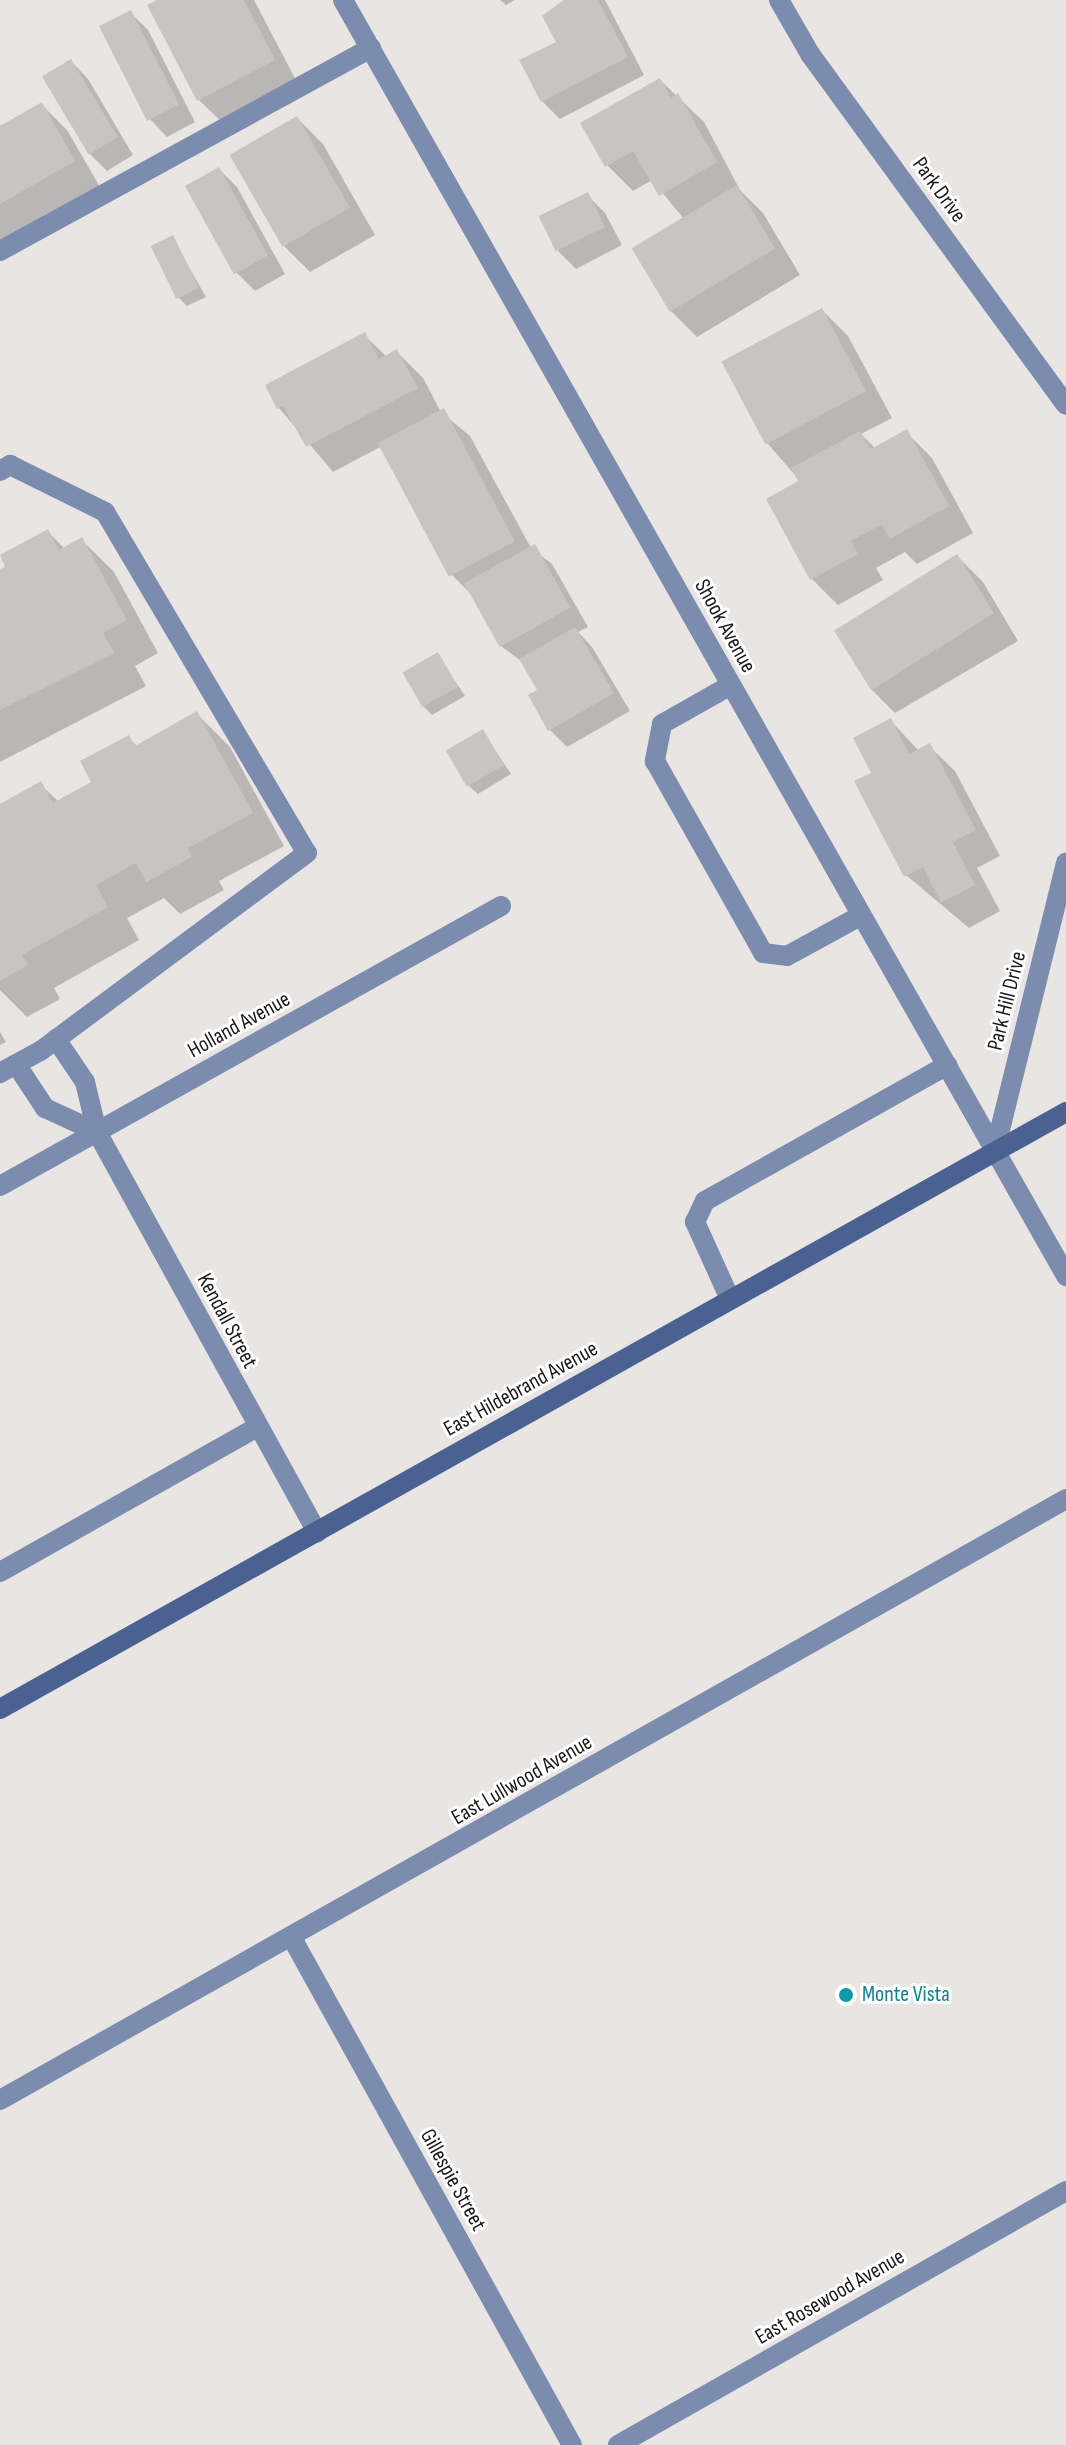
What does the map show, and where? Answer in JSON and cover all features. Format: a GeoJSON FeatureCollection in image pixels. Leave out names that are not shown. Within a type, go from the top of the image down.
{"type":"FeatureCollection","features":[{"type":"Feature","properties":{"kind":"main road","name":"East Hildebrand Avenue"},"geometry":{"type":"LineString","coordinates":[[0,1709],[1066,1112]]}},
{"type":"Feature","properties":{"kind":"street","name":"Shook Avenue"},"geometry":{"type":"LineString","coordinates":[[343,0],[1066,1276]]}},
{"type":"Feature","properties":{"kind":"street","name":"Park Drive"},"geometry":{"type":"LineString","coordinates":[[779,0],[810,54],[1066,405]]}},
{"type":"Feature","properties":{"kind":"street"},"geometry":{"type":"LineString","coordinates":[[0,251],[371,48]]}},
{"type":"Feature","properties":{"kind":"street"},"geometry":{"type":"LineString","coordinates":[[0,471],[10,465],[105,512],[307,853],[56,1039],[8,1068],[45,1108],[97,1132]]}},
{"type":"Feature","properties":{"kind":"street"},"geometry":{"type":"LineString","coordinates":[[731,685],[662,724],[655,761],[662,775],[763,953],[787,956],[860,916]]}},
{"type":"Feature","properties":{"kind":"street","name":"Park Hill Drive"},"geometry":{"type":"LineString","coordinates":[[995,1150],[1066,863]]}},
{"type":"Feature","properties":{"kind":"street","name":"Holland Avenue"},"geometry":{"type":"LineString","coordinates":[[0,1186],[501,906]]}},
{"type":"Feature","properties":{"kind":"street","name":"Kendall Street"},"geometry":{"type":"LineString","coordinates":[[56,1039],[85,1082],[97,1132],[317,1532]]}},
{"type":"Feature","properties":{"kind":"street"},"geometry":{"type":"LineString","coordinates":[[730,1299],[695,1222],[705,1201],[947,1065]]}},
{"type":"Feature","properties":{"kind":"street"},"geometry":{"type":"LineString","coordinates":[[0,1572],[257,1427]]}},
{"type":"Feature","properties":{"kind":"street","name":"East Lullwood Avenue"},"geometry":{"type":"LineString","coordinates":[[0,2100],[1066,1499]]}},
{"type":"Feature","properties":{"kind":"street","name":"Gillespie Street"},"geometry":{"type":"LineString","coordinates":[[292,1938],[572,2445]]}},
{"type":"Feature","properties":{"kind":"street","name":"East Rosewood Avenue"},"geometry":{"type":"LineString","coordinates":[[618,2445],[1066,2191]]}},
{"type":"Feature","properties":{"kind":"building"},"geometry":{"type":"Polygon","coordinates":[[[157,0],[244,0],[275,60],[197,101],[147,5],[157,0]]]}},
{"type":"Feature","properties":{"kind":"building"},"geometry":{"type":"Polygon","coordinates":[[[564,0],[598,0],[628,57],[541,102],[519,60],[556,42],[542,16],[564,0]]]}},
{"type":"Feature","properties":{"kind":"building"},"geometry":{"type":"Polygon","coordinates":[[[131,10],[179,104],[147,121],[99,26],[131,10]]]}},
{"type":"Feature","properties":{"kind":"building"},"geometry":{"type":"Polygon","coordinates":[[[71,59],[118,137],[89,155],[42,77],[71,59]]]}},
{"type":"Feature","properties":{"kind":"building"},"geometry":{"type":"Polygon","coordinates":[[[660,78],[671,98],[678,93],[717,162],[659,196],[633,151],[605,167],[580,123],[660,78]]]}},
{"type":"Feature","properties":{"kind":"building"},"geometry":{"type":"Polygon","coordinates":[[[42,102],[75,161],[0,204],[0,126],[42,102]]]}},
{"type":"Feature","properties":{"kind":"building"},"geometry":{"type":"Polygon","coordinates":[[[297,116],[350,208],[282,247],[229,155],[297,116]]]}},
{"type":"Feature","properties":{"kind":"building"},"geometry":{"type":"Polygon","coordinates":[[[219,167],[268,255],[234,274],[185,186],[219,167]]]}},
{"type":"Feature","properties":{"kind":"building"},"geometry":{"type":"Polygon","coordinates":[[[737,185],[775,248],[670,312],[632,248],[737,185]]]}},
{"type":"Feature","properties":{"kind":"building"},"geometry":{"type":"Polygon","coordinates":[[[588,192],[605,227],[556,251],[539,216],[588,192]]]}},
{"type":"Feature","properties":{"kind":"building"},"geometry":{"type":"Polygon","coordinates":[[[173,235],[199,288],[176,299],[151,246],[173,235]]]}},
{"type":"Feature","properties":{"kind":"building"},"geometry":{"type":"Polygon","coordinates":[[[822,308],[866,391],[765,445],[721,362],[822,308]]]}},
{"type":"Feature","properties":{"kind":"building"},"geometry":{"type":"Polygon","coordinates":[[[365,332],[379,359],[397,349],[418,388],[306,447],[283,406],[277,409],[265,385],[365,332]]]}},
{"type":"Feature","properties":{"kind":"building"},"geometry":{"type":"Polygon","coordinates":[[[444,408],[515,541],[449,577],[378,443],[444,408]]]}},
{"type":"Feature","properties":{"kind":"building"},"geometry":{"type":"Polygon","coordinates":[[[907,429],[949,506],[890,539],[882,524],[851,541],[858,554],[810,580],[766,499],[798,481],[791,468],[860,431],[871,449],[907,429]]]}},
{"type":"Feature","properties":{"kind":"building"},"geometry":{"type":"Polygon","coordinates":[[[48,529],[59,550],[82,537],[127,620],[103,633],[115,653],[0,710],[0,569],[5,567],[0,555],[48,529]]]}},
{"type":"Feature","properties":{"kind":"building"},"geometry":{"type":"Polygon","coordinates":[[[535,544],[570,608],[500,647],[464,583],[535,544]]]}},
{"type":"Feature","properties":{"kind":"building"},"geometry":{"type":"Polygon","coordinates":[[[957,554],[994,613],[871,690],[834,631],[957,554]]]}},
{"type":"Feature","properties":{"kind":"building"},"geometry":{"type":"Polygon","coordinates":[[[575,627],[614,693],[548,731],[528,695],[537,690],[519,659],[575,627]]]}},
{"type":"Feature","properties":{"kind":"building"},"geometry":{"type":"Polygon","coordinates":[[[438,652],[458,687],[422,707],[402,672],[438,652]]]}},
{"type":"Feature","properties":{"kind":"building"},"geometry":{"type":"Polygon","coordinates":[[[197,711],[253,813],[188,848],[192,857],[146,882],[136,863],[96,885],[108,907],[22,955],[28,965],[0,981],[0,804],[41,781],[53,803],[91,782],[80,761],[129,735],[135,746],[197,711]]]}},
{"type":"Feature","properties":{"kind":"building"},"geometry":{"type":"Polygon","coordinates":[[[891,718],[909,754],[930,743],[976,830],[953,842],[975,885],[941,903],[923,867],[904,877],[854,781],[871,773],[853,738],[891,718]]]}},
{"type":"Feature","properties":{"kind":"building"},"geometry":{"type":"Polygon","coordinates":[[[483,729],[504,765],[467,787],[446,750],[483,729]]]}},
{"type":"Feature","properties":{"kind":"place","name":"Monte Vista"},"geometry":{"type":"Point","coordinates":[846,1995]}}]}
